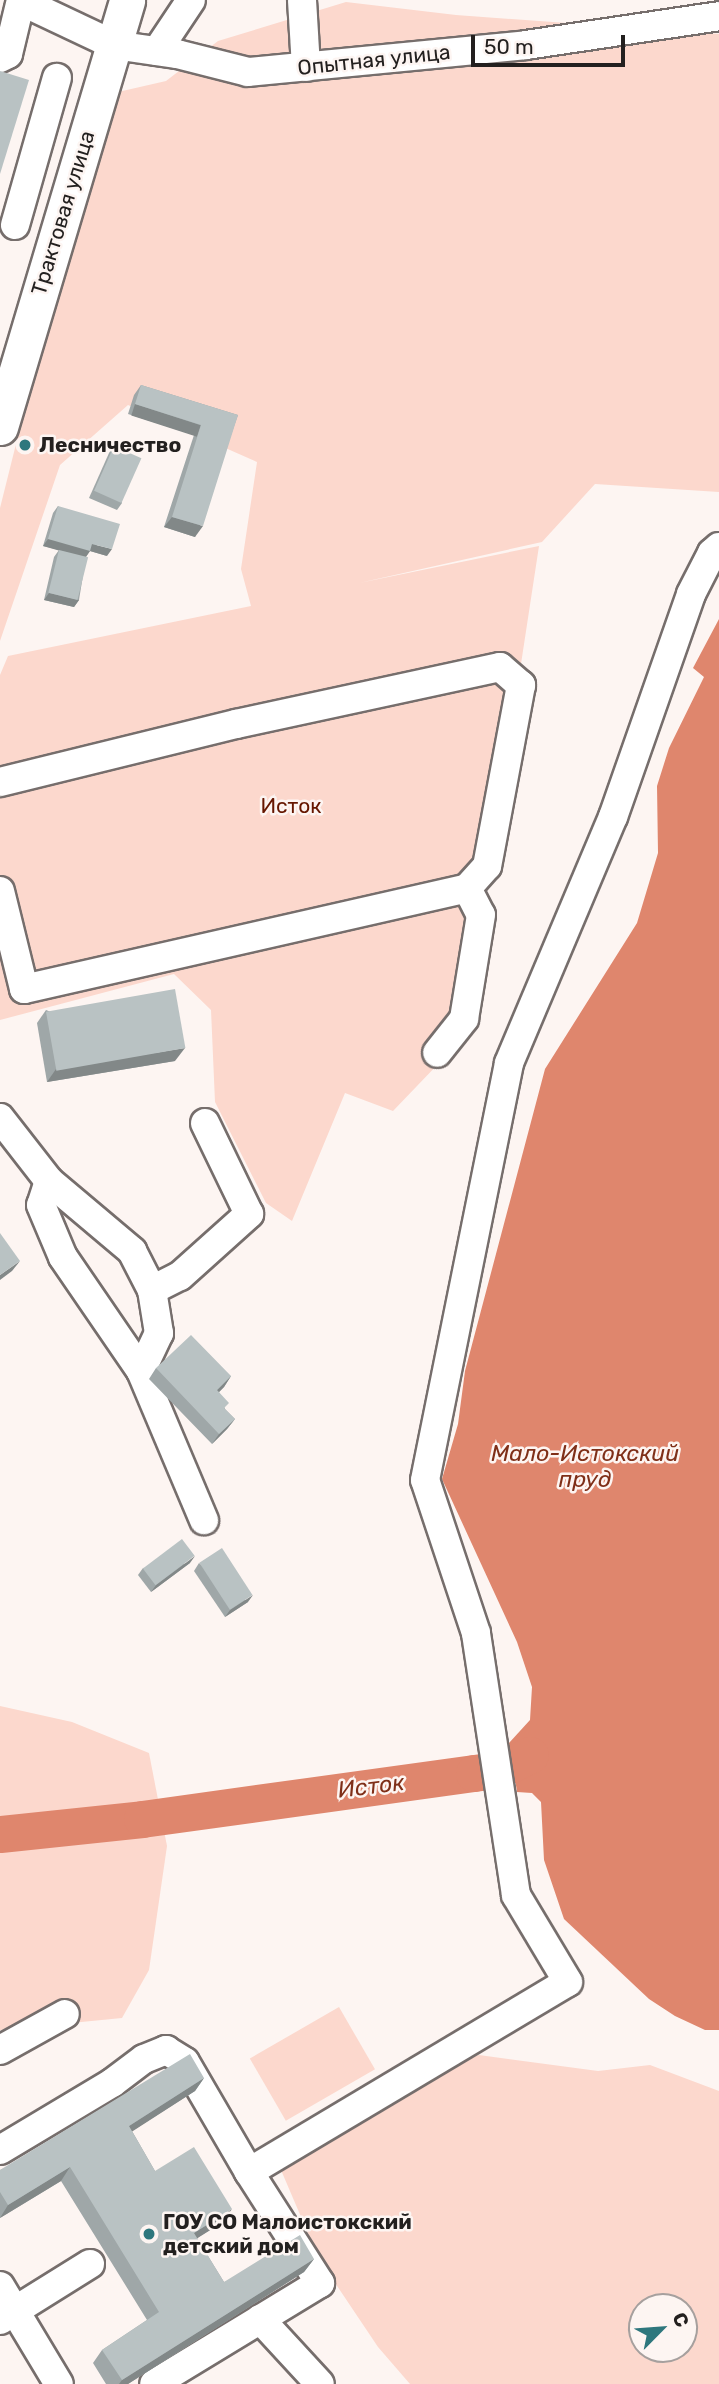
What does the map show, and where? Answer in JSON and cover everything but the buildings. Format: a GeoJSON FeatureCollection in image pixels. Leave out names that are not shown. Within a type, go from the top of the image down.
{"type":"FeatureCollection","features":[{"type":"Feature","properties":{"kind":"main road","name":"Трактовая улица"},"geometry":{"type":"LineString","coordinates":[[0,427],[127,0]]}},
{"type":"Feature","properties":{"kind":"street","name":"Опытная улица"},"geometry":{"type":"LineString","coordinates":[[21,0],[114,45],[157,51],[248,72],[526,45],[719,16]]}},
{"type":"Feature","properties":{"kind":"street"},"geometry":{"type":"LineString","coordinates":[[0,58],[8,54],[21,0]]}},
{"type":"Feature","properties":{"kind":"street"},"geometry":{"type":"LineString","coordinates":[[157,51],[191,0]]}},
{"type":"Feature","properties":{"kind":"street"},"geometry":{"type":"LineString","coordinates":[[302,0],[306,67]]}},
{"type":"Feature","properties":{"kind":"street"},"geometry":{"type":"LineString","coordinates":[[55,237],[7,223],[57,78]]}},
{"type":"Feature","properties":{"kind":"street"},"geometry":{"type":"LineString","coordinates":[[249,2172],[568,1982],[516,1895],[475,1633],[425,1479],[509,1063],[612,817],[691,594],[712,553],[719,547]]}},
{"type":"Feature","properties":{"kind":"street"},"geometry":{"type":"LineString","coordinates":[[0,782],[236,724],[500,667],[521,685],[487,866],[467,888],[24,989],[0,891]]}},
{"type":"Feature","properties":{"kind":"street"},"geometry":{"type":"LineString","coordinates":[[436,1053],[464,1019],[481,915],[467,888]]}},
{"type":"Feature","properties":{"kind":"street"},"geometry":{"type":"LineString","coordinates":[[0,1118],[49,1181],[132,1251],[152,1290],[159,1333],[141,1371]]}},
{"type":"Feature","properties":{"kind":"street"},"geometry":{"type":"LineString","coordinates":[[152,1290],[180,1276],[249,1214],[205,1122]]}},
{"type":"Feature","properties":{"kind":"street"},"geometry":{"type":"LineString","coordinates":[[49,1181],[41,1205],[63,1257],[141,1371],[204,1520]]}},
{"type":"Feature","properties":{"kind":"street"},"geometry":{"type":"LineString","coordinates":[[0,2050],[65,2014]]}},
{"type":"Feature","properties":{"kind":"street"},"geometry":{"type":"LineString","coordinates":[[0,2150],[111,2083],[144,2059],[166,2050],[185,2062],[249,2172],[320,2283],[154,2384]]}},
{"type":"Feature","properties":{"kind":"street"},"geometry":{"type":"LineString","coordinates":[[7,2316],[90,2264]]}},
{"type":"Feature","properties":{"kind":"street"},"geometry":{"type":"LineString","coordinates":[[0,2286],[7,2316],[59,2384]]}},
{"type":"Feature","properties":{"kind":"street"},"geometry":{"type":"LineString","coordinates":[[260,2319],[320,2384]]}},
{"type":"Feature","properties":{"kind":"green space"},"geometry":{"type":"Polygon","coordinates":[[[346,2],[456,15],[719,34],[719,492],[595,484],[542,542],[359,583],[539,546],[464,1037],[393,1111],[345,1093],[292,1221],[266,1203],[215,1102],[211,1010],[174,974],[0,1020],[0,675],[8,656],[251,606],[241,569],[257,462],[128,405],[60,465],[0,641],[0,508],[48,316],[118,92],[166,81],[218,41],[346,2]]]}},
{"type":"Feature","properties":{"kind":"green space"},"geometry":{"type":"Polygon","coordinates":[[[0,1706],[72,1722],[149,1753],[167,1846],[149,1970],[122,2018],[0,2030],[0,1706]]]}},
{"type":"Feature","properties":{"kind":"green space"},"geometry":{"type":"Polygon","coordinates":[[[339,2007],[375,2069],[286,2121],[250,2058],[339,2007]]]}},
{"type":"Feature","properties":{"kind":"green space"},"geometry":{"type":"Polygon","coordinates":[[[479,2055],[598,2071],[650,2065],[719,2091],[719,2384],[410,2384],[378,2347],[319,2259],[275,2156],[385,2081],[479,2055]]]}},
{"type":"Feature","properties":{"kind":"water","name":"Мало-Истокский пруд"},"geometry":{"type":"Polygon","coordinates":[[[719,619],[719,2030],[705,2030],[675,2016],[649,1999],[564,1919],[544,1860],[541,1802],[532,1793],[517,1792],[514,1772],[503,1774],[500,1762],[511,1760],[509,1743],[530,1720],[532,1687],[517,1642],[442,1479],[458,1424],[465,1371],[545,1069],[637,923],[658,853],[657,786],[669,748],[704,677],[693,668],[719,619]]]}},
{"type":"Feature","properties":{"kind":"waterway","name":"Исток"},"geometry":{"type":"LineString","coordinates":[[0,1834],[142,1819],[501,1769],[530,1755]]}},
{"type":"Feature","properties":{"kind":"place","name":"Лесничество"},"geometry":{"type":"Point","coordinates":[25,445]}},
{"type":"Feature","properties":{"kind":"place","name":"ГОУ СО Малоистокский детский дом"},"geometry":{"type":"Point","coordinates":[149,2234]}}]}
